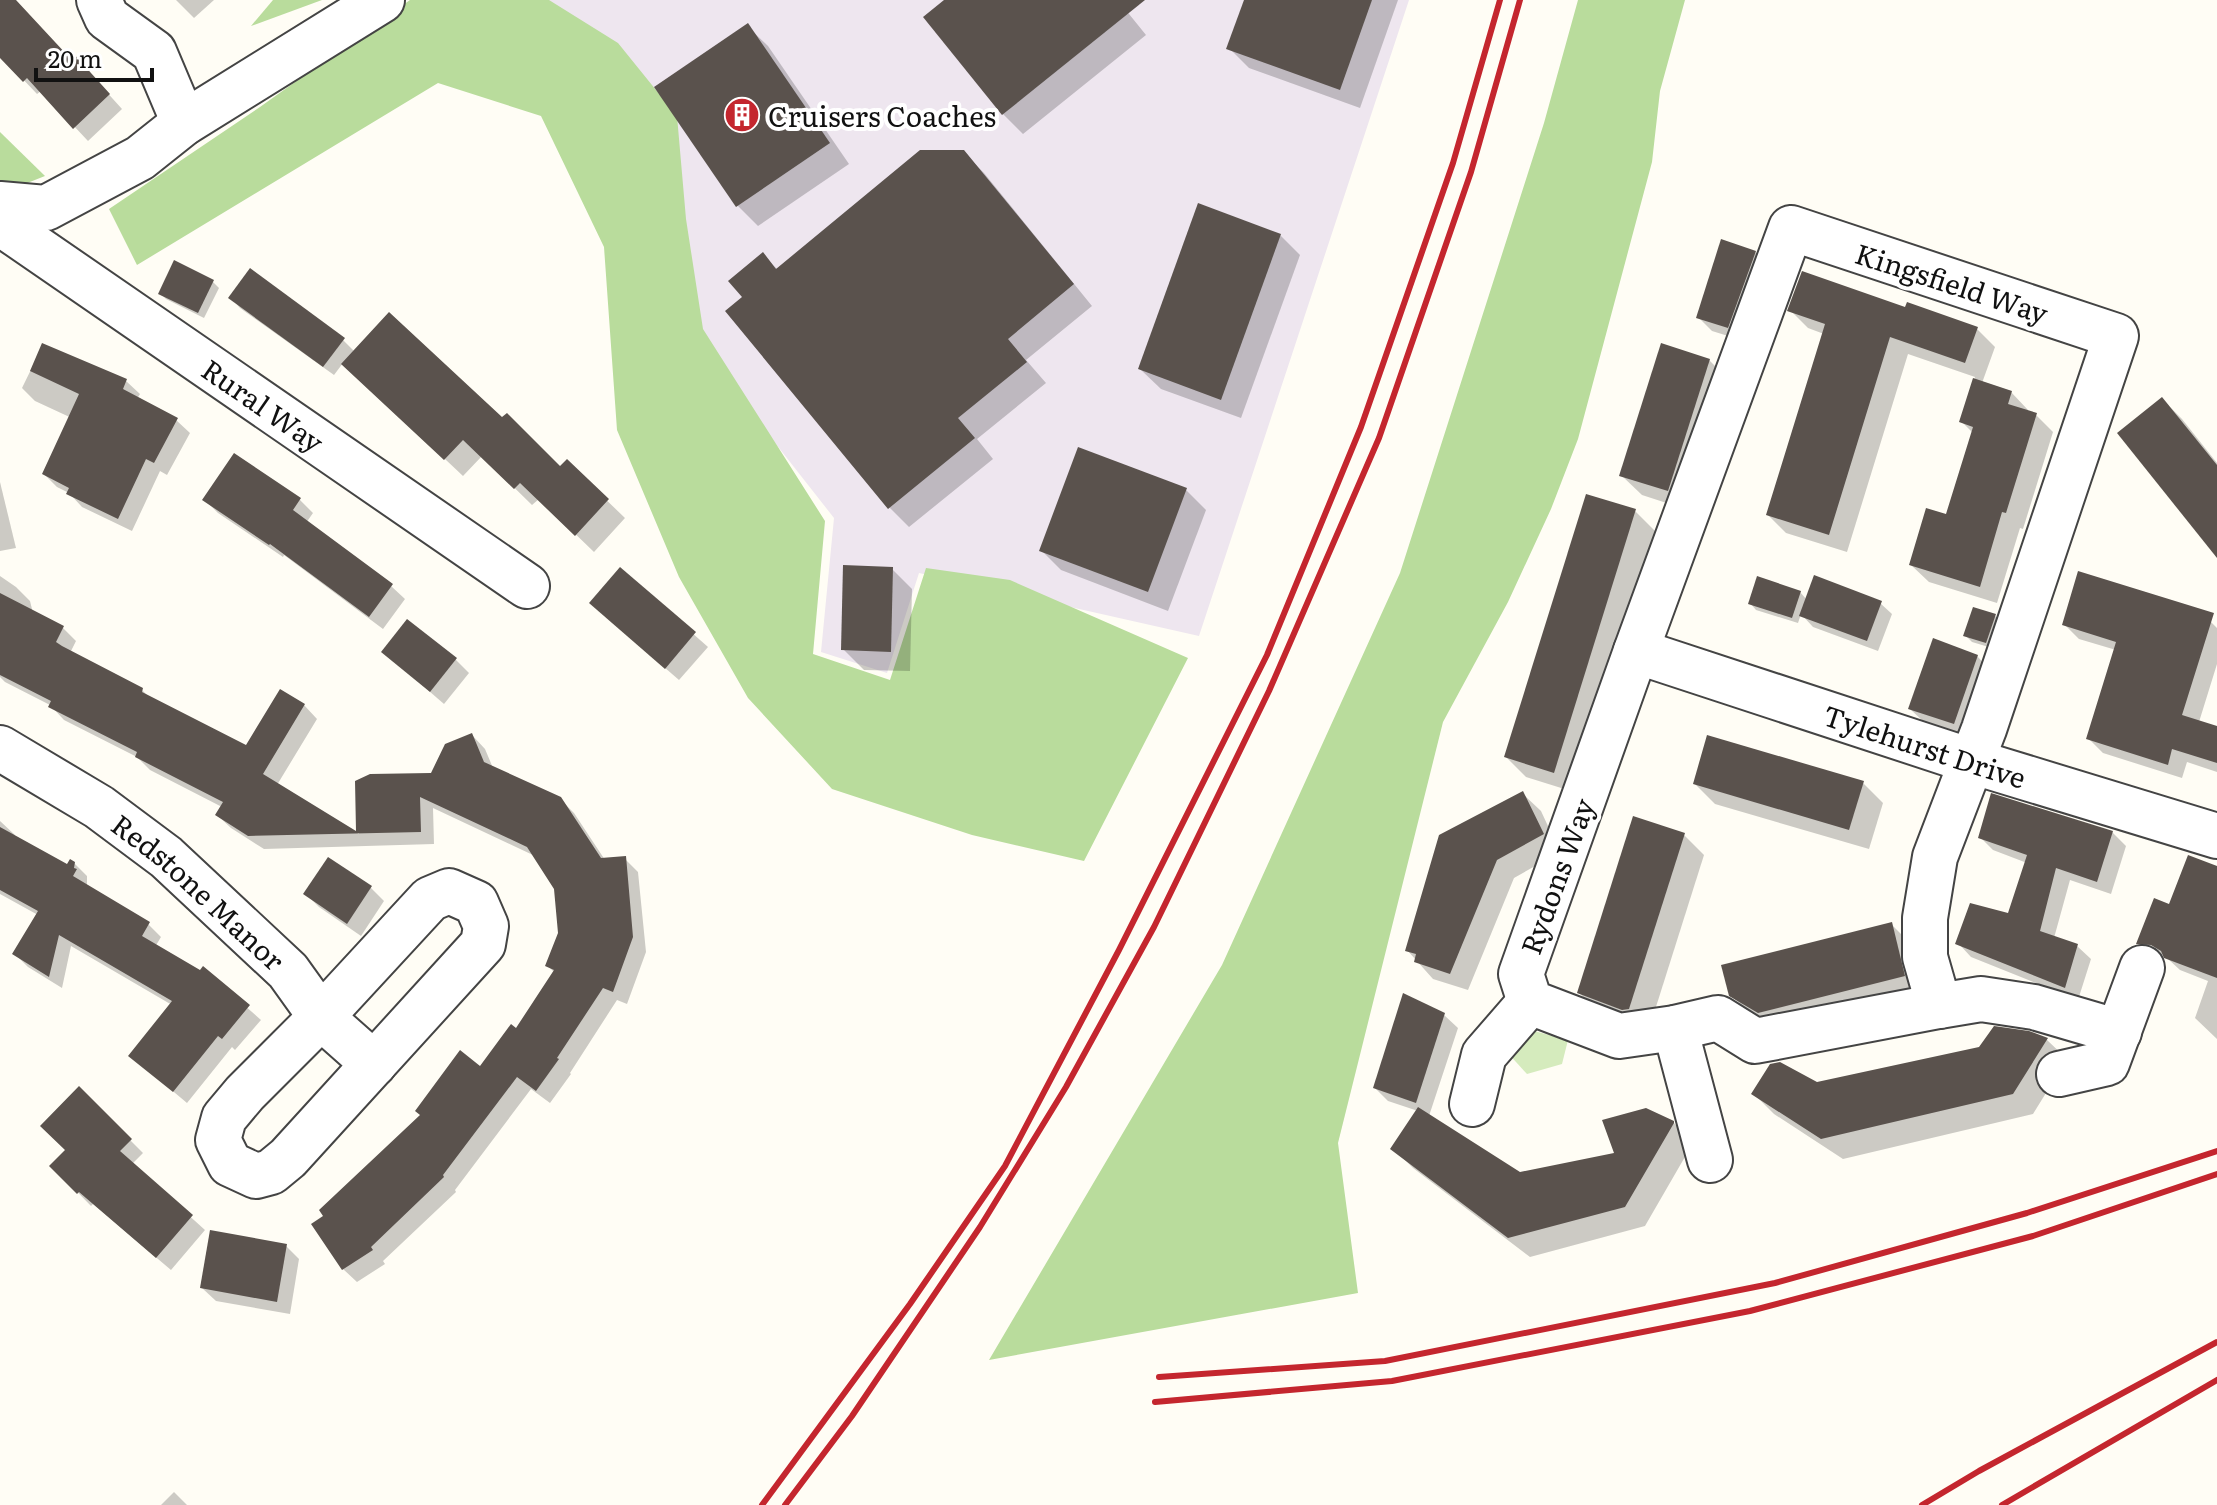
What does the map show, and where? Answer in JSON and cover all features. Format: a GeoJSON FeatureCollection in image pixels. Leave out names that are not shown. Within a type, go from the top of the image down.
{"type":"FeatureCollection","features":[{"type":"Feature","properties":{"kind":"street"},"geometry":{"type":"LineString","coordinates":[[99,0],[107,18],[154,52],[184,123]]}},
{"type":"Feature","properties":{"kind":"street"},"geometry":{"type":"LineString","coordinates":[[0,204],[46,208],[140,158],[184,123],[382,0]]}},
{"type":"Feature","properties":{"kind":"street","name":"Rural Way"},"geometry":{"type":"LineString","coordinates":[[0,223],[527,586]]}},
{"type":"Feature","properties":{"kind":"street","name":"Kingsfield Way"},"geometry":{"type":"LineString","coordinates":[[1636,651],[1791,228],[2116,336],[1971,761]]}},
{"type":"Feature","properties":{"kind":"street","name":"Tylehurst Drive"},"geometry":{"type":"LineString","coordinates":[[1636,651],[1971,761],[2217,836]]}},
{"type":"Feature","properties":{"kind":"street","name":"Rydons Way"},"geometry":{"type":"LineString","coordinates":[[1530,1002],[1521,974],[1636,651]]}},
{"type":"Feature","properties":{"kind":"street","name":"Redstone Manor"},"geometry":{"type":"LineString","coordinates":[[0,748],[99,807],[166,857],[288,971],[321,1017],[374,1064]]}},
{"type":"Feature","properties":{"kind":"street"},"geometry":{"type":"LineString","coordinates":[[1939,1006],[1925,957],[1925,918],[1935,857],[1971,761]]}},
{"type":"Feature","properties":{"kind":"street"},"geometry":{"type":"LineString","coordinates":[[449,891],[476,903],[486,926],[483,944],[374,1064],[288,1158],[271,1172],[256,1176],[230,1164],[218,1140],[224,1118],[245,1093],[321,1017],[430,899],[449,891]]}},
{"type":"Feature","properties":{"kind":"street"},"geometry":{"type":"LineString","coordinates":[[2059,1074],[2107,1063],[2142,968]]}},
{"type":"Feature","properties":{"kind":"street"},"geometry":{"type":"LineString","coordinates":[[1472,1104],[1484,1055],[1530,1002],[1619,1036],[1718,1018],[1755,1041],[1981,999],[2034,1007],[2119,1032]]}},
{"type":"Feature","properties":{"kind":"street"},"geometry":{"type":"LineString","coordinates":[[1675,1028],[1710,1160]]}},
{"type":"Feature","properties":{"kind":"shaded area"},"geometry":{"type":"Polygon","coordinates":[[[544,0],[1409,0],[1199,636],[919,573],[887,673],[821,652],[834,518],[658,294],[544,0]]]}},
{"type":"Feature","properties":{"kind":"green space"},"geometry":{"type":"Polygon","coordinates":[[[273,0],[322,0],[251,26],[273,0]]]}},
{"type":"Feature","properties":{"kind":"green space"},"geometry":{"type":"Polygon","coordinates":[[[410,0],[549,0],[618,43],[677,116],[686,219],[703,329],[825,521],[813,654],[890,680],[926,568],[1010,580],[1188,658],[1084,861],[972,835],[832,789],[748,698],[679,577],[617,430],[604,247],[541,116],[438,83],[137,265],[109,209],[410,0]]]}},
{"type":"Feature","properties":{"kind":"green space"},"geometry":{"type":"Polygon","coordinates":[[[1578,0],[1685,0],[1660,91],[1652,162],[1578,439],[1551,509],[1508,602],[1443,722],[1338,1143],[1358,1293],[989,1360],[1222,965],[1400,573],[1544,123],[1578,0]]]}},
{"type":"Feature","properties":{"kind":"green space"},"geometry":{"type":"Polygon","coordinates":[[[0,132],[45,176],[12,189],[0,186],[0,132]]]}},
{"type":"Feature","properties":{"kind":"green space"},"geometry":{"type":"Polygon","coordinates":[[[1534,1031],[1568,1040],[1562,1064],[1527,1074],[1506,1051],[1534,1031]]]}},
{"type":"Feature","properties":{"kind":"building"},"geometry":{"type":"Polygon","coordinates":[[[0,0],[16,0],[68,56],[72,52],[110,94],[73,129],[27,78],[23,82],[0,58],[0,0]]]}},
{"type":"Feature","properties":{"kind":"building"},"geometry":{"type":"Polygon","coordinates":[[[944,0],[1145,0],[1002,115],[923,17],[944,0]]]}},
{"type":"Feature","properties":{"kind":"building"},"geometry":{"type":"Polygon","coordinates":[[[1244,0],[1372,0],[1340,90],[1226,49],[1244,0]]]}},
{"type":"Feature","properties":{"kind":"building","name":"Cruisers Coaches"},"geometry":{"type":"Polygon","coordinates":[[[748,23],[830,143],[736,207],[654,87],[748,23]]]}},
{"type":"Feature","properties":{"kind":"building"},"geometry":{"type":"Polygon","coordinates":[[[920,150],[964,150],[1074,284],[1008,339],[1027,362],[958,418],[975,438],[888,509],[725,311],[742,297],[728,281],[763,252],[776,269],[920,150]]]}},
{"type":"Feature","properties":{"kind":"building"},"geometry":{"type":"Polygon","coordinates":[[[1198,203],[1281,234],[1221,400],[1138,369],[1198,203]]]}},
{"type":"Feature","properties":{"kind":"building"},"geometry":{"type":"Polygon","coordinates":[[[1721,239],[1756,251],[1728,328],[1696,318],[1721,239]]]}},
{"type":"Feature","properties":{"kind":"building"},"geometry":{"type":"Polygon","coordinates":[[[174,260],[214,280],[198,313],[158,294],[174,260]]]}},
{"type":"Feature","properties":{"kind":"building"},"geometry":{"type":"Polygon","coordinates":[[[250,268],[345,338],[323,367],[228,298],[250,268]]]}},
{"type":"Feature","properties":{"kind":"building"},"geometry":{"type":"Polygon","coordinates":[[[1802,271],[1905,307],[1907,302],[1978,327],[1965,363],[1890,337],[1829,535],[1766,515],[1825,324],[1787,311],[1802,271]]]}},
{"type":"Feature","properties":{"kind":"building"},"geometry":{"type":"Polygon","coordinates":[[[389,312],[502,417],[507,413],[560,466],[567,459],[609,499],[575,536],[520,483],[514,489],[463,440],[444,460],[341,364],[389,312]]]}},
{"type":"Feature","properties":{"kind":"building"},"geometry":{"type":"Polygon","coordinates":[[[42,343],[127,379],[123,389],[178,418],[154,463],[146,459],[118,519],[66,494],[69,488],[42,474],[79,394],[30,371],[42,343]]]}},
{"type":"Feature","properties":{"kind":"building"},"geometry":{"type":"Polygon","coordinates":[[[1661,343],[1710,359],[1668,491],[1619,476],[1661,343]]]}},
{"type":"Feature","properties":{"kind":"building"},"geometry":{"type":"Polygon","coordinates":[[[1973,378],[2012,391],[2008,404],[2037,413],[2006,513],[2002,512],[1980,587],[1909,565],[1926,508],[1946,514],[1973,427],[1959,422],[1973,378]]]}},
{"type":"Feature","properties":{"kind":"building"},"geometry":{"type":"Polygon","coordinates":[[[2162,397],[2217,465],[2217,558],[2117,433],[2162,397]]]}},
{"type":"Feature","properties":{"kind":"building"},"geometry":{"type":"Polygon","coordinates":[[[1078,447],[1187,488],[1148,592],[1039,551],[1078,447]]]}},
{"type":"Feature","properties":{"kind":"building"},"geometry":{"type":"Polygon","coordinates":[[[234,453],[301,498],[293,510],[393,584],[369,617],[270,544],[202,500],[234,453]]]}},
{"type":"Feature","properties":{"kind":"building"},"geometry":{"type":"Polygon","coordinates":[[[1586,494],[1636,509],[1554,773],[1504,757],[1586,494]]]}},
{"type":"Feature","properties":{"kind":"building"},"geometry":{"type":"Polygon","coordinates":[[[843,565],[893,567],[891,652],[841,650],[843,565]]]}},
{"type":"Feature","properties":{"kind":"building"},"geometry":{"type":"Polygon","coordinates":[[[620,567],[696,632],[665,669],[589,603],[620,567]]]}},
{"type":"Feature","properties":{"kind":"building"},"geometry":{"type":"Polygon","coordinates":[[[2078,571],[2214,613],[2182,715],[2217,726],[2217,763],[2172,749],[2168,765],[2086,739],[2116,642],[2062,625],[2078,571]]]}},
{"type":"Feature","properties":{"kind":"building"},"geometry":{"type":"Polygon","coordinates":[[[1814,575],[1882,601],[1867,641],[1799,616],[1814,575]]]}},
{"type":"Feature","properties":{"kind":"building"},"geometry":{"type":"Polygon","coordinates":[[[1757,576],[1801,591],[1792,618],[1748,604],[1757,576]]]}},
{"type":"Feature","properties":{"kind":"building"},"geometry":{"type":"Polygon","coordinates":[[[0,593],[64,626],[56,642],[62,646],[143,688],[142,692],[246,745],[280,689],[305,704],[263,774],[356,831],[355,781],[370,774],[431,773],[445,744],[472,733],[484,762],[561,797],[601,858],[626,856],[633,937],[613,992],[603,988],[536,1091],[517,1077],[444,1177],[371,1247],[373,1250],[342,1270],[311,1224],[323,1216],[319,1210],[420,1115],[415,1111],[460,1050],[480,1066],[511,1024],[516,1028],[554,970],[545,966],[558,933],[554,889],[527,847],[420,797],[421,832],[248,836],[215,815],[223,802],[135,757],[137,752],[48,707],[51,701],[0,675],[0,593]]]}},
{"type":"Feature","properties":{"kind":"building"},"geometry":{"type":"Polygon","coordinates":[[[1973,607],[1996,614],[1986,643],[1963,636],[1973,607]]]}},
{"type":"Feature","properties":{"kind":"building"},"geometry":{"type":"Polygon","coordinates":[[[407,619],[457,658],[430,692],[381,652],[407,619]]]}},
{"type":"Feature","properties":{"kind":"building"},"geometry":{"type":"Polygon","coordinates":[[[1933,638],[1978,655],[1954,724],[1908,709],[1933,638]]]}},
{"type":"Feature","properties":{"kind":"building"},"geometry":{"type":"Polygon","coordinates":[[[1707,735],[1864,781],[1849,830],[1693,784],[1707,735]]]}},
{"type":"Feature","properties":{"kind":"building"},"geometry":{"type":"Polygon","coordinates":[[[1523,791],[1544,834],[1497,860],[1450,974],[1414,962],[1416,954],[1405,951],[1439,835],[1523,791]]]}},
{"type":"Feature","properties":{"kind":"building"},"geometry":{"type":"Polygon","coordinates":[[[1991,793],[2113,831],[2097,882],[2056,868],[2040,931],[2078,944],[2065,988],[1955,944],[1970,903],[2008,913],[2027,855],[1978,838],[1991,793]]]}},
{"type":"Feature","properties":{"kind":"building"},"geometry":{"type":"Polygon","coordinates":[[[1633,816],[1685,833],[1629,1009],[1622,1010],[1577,993],[1633,816]]]}},
{"type":"Feature","properties":{"kind":"building"},"geometry":{"type":"Polygon","coordinates":[[[0,827],[67,864],[70,859],[75,862],[74,868],[77,869],[73,876],[150,922],[142,936],[200,970],[203,966],[250,1005],[222,1039],[218,1036],[173,1092],[128,1056],[172,1001],[59,935],[49,977],[12,954],[38,911],[0,890],[0,827]]]}},
{"type":"Feature","properties":{"kind":"building"},"geometry":{"type":"Polygon","coordinates":[[[2188,855],[2217,866],[2217,978],[2164,958],[2161,951],[2151,945],[2136,944],[2154,898],[2169,904],[2188,855]]]}},
{"type":"Feature","properties":{"kind":"building"},"geometry":{"type":"Polygon","coordinates":[[[328,857],[372,886],[347,924],[303,894],[328,857]]]}},
{"type":"Feature","properties":{"kind":"building"},"geometry":{"type":"Polygon","coordinates":[[[1892,922],[1905,976],[1758,1013],[1729,996],[1721,965],[1892,922]]]}},
{"type":"Feature","properties":{"kind":"building"},"geometry":{"type":"Polygon","coordinates":[[[1403,993],[1445,1013],[1416,1103],[1373,1088],[1403,993]]]}},
{"type":"Feature","properties":{"kind":"building"},"geometry":{"type":"Polygon","coordinates":[[[1994,1026],[2029,1031],[2048,1038],[2013,1094],[1821,1139],[1751,1094],[1770,1064],[1780,1062],[1817,1082],[1979,1047],[1994,1026]]]}},
{"type":"Feature","properties":{"kind":"building"},"geometry":{"type":"Polygon","coordinates":[[[79,1086],[132,1139],[120,1151],[193,1215],[156,1258],[79,1192],[77,1194],[49,1166],[65,1150],[40,1126],[79,1086]]]}},
{"type":"Feature","properties":{"kind":"building"},"geometry":{"type":"Polygon","coordinates":[[[1418,1107],[1520,1172],[1614,1153],[1602,1120],[1646,1108],[1674,1123],[1625,1207],[1508,1238],[1390,1149],[1418,1107]]]}},
{"type":"Feature","properties":{"kind":"building"},"geometry":{"type":"Polygon","coordinates":[[[210,1230],[287,1244],[277,1302],[200,1288],[210,1230]]]}},
{"type":"Feature","properties":{"kind":"railway"},"geometry":{"type":"LineString","coordinates":[[762,1505],[910,1304],[1005,1166],[1119,950],[1267,655],[1361,427],[1453,163],[1500,0]]}},
{"type":"Feature","properties":{"kind":"railway"},"geometry":{"type":"LineString","coordinates":[[785,1505],[852,1416],[980,1227],[1066,1087],[1154,927],[1269,691],[1379,438],[1471,172],[1520,0]]}},
{"type":"Feature","properties":{"kind":"railway"},"geometry":{"type":"LineString","coordinates":[[1159,1377],[1385,1361],[1775,1283],[2027,1213],[2217,1151]]}},
{"type":"Feature","properties":{"kind":"railway"},"geometry":{"type":"LineString","coordinates":[[1155,1402],[1392,1381],[1750,1311],[2033,1236],[2217,1174]]}},
{"type":"Feature","properties":{"kind":"railway"},"geometry":{"type":"LineString","coordinates":[[1922,1505],[2217,1342]]}},
{"type":"Feature","properties":{"kind":"railway"},"geometry":{"type":"LineString","coordinates":[[2002,1505],[2217,1380]]}},
{"type":"Feature","properties":{"kind":"place","name":"Cruisers Coaches"},"geometry":{"type":"Point","coordinates":[742,115]}}]}
